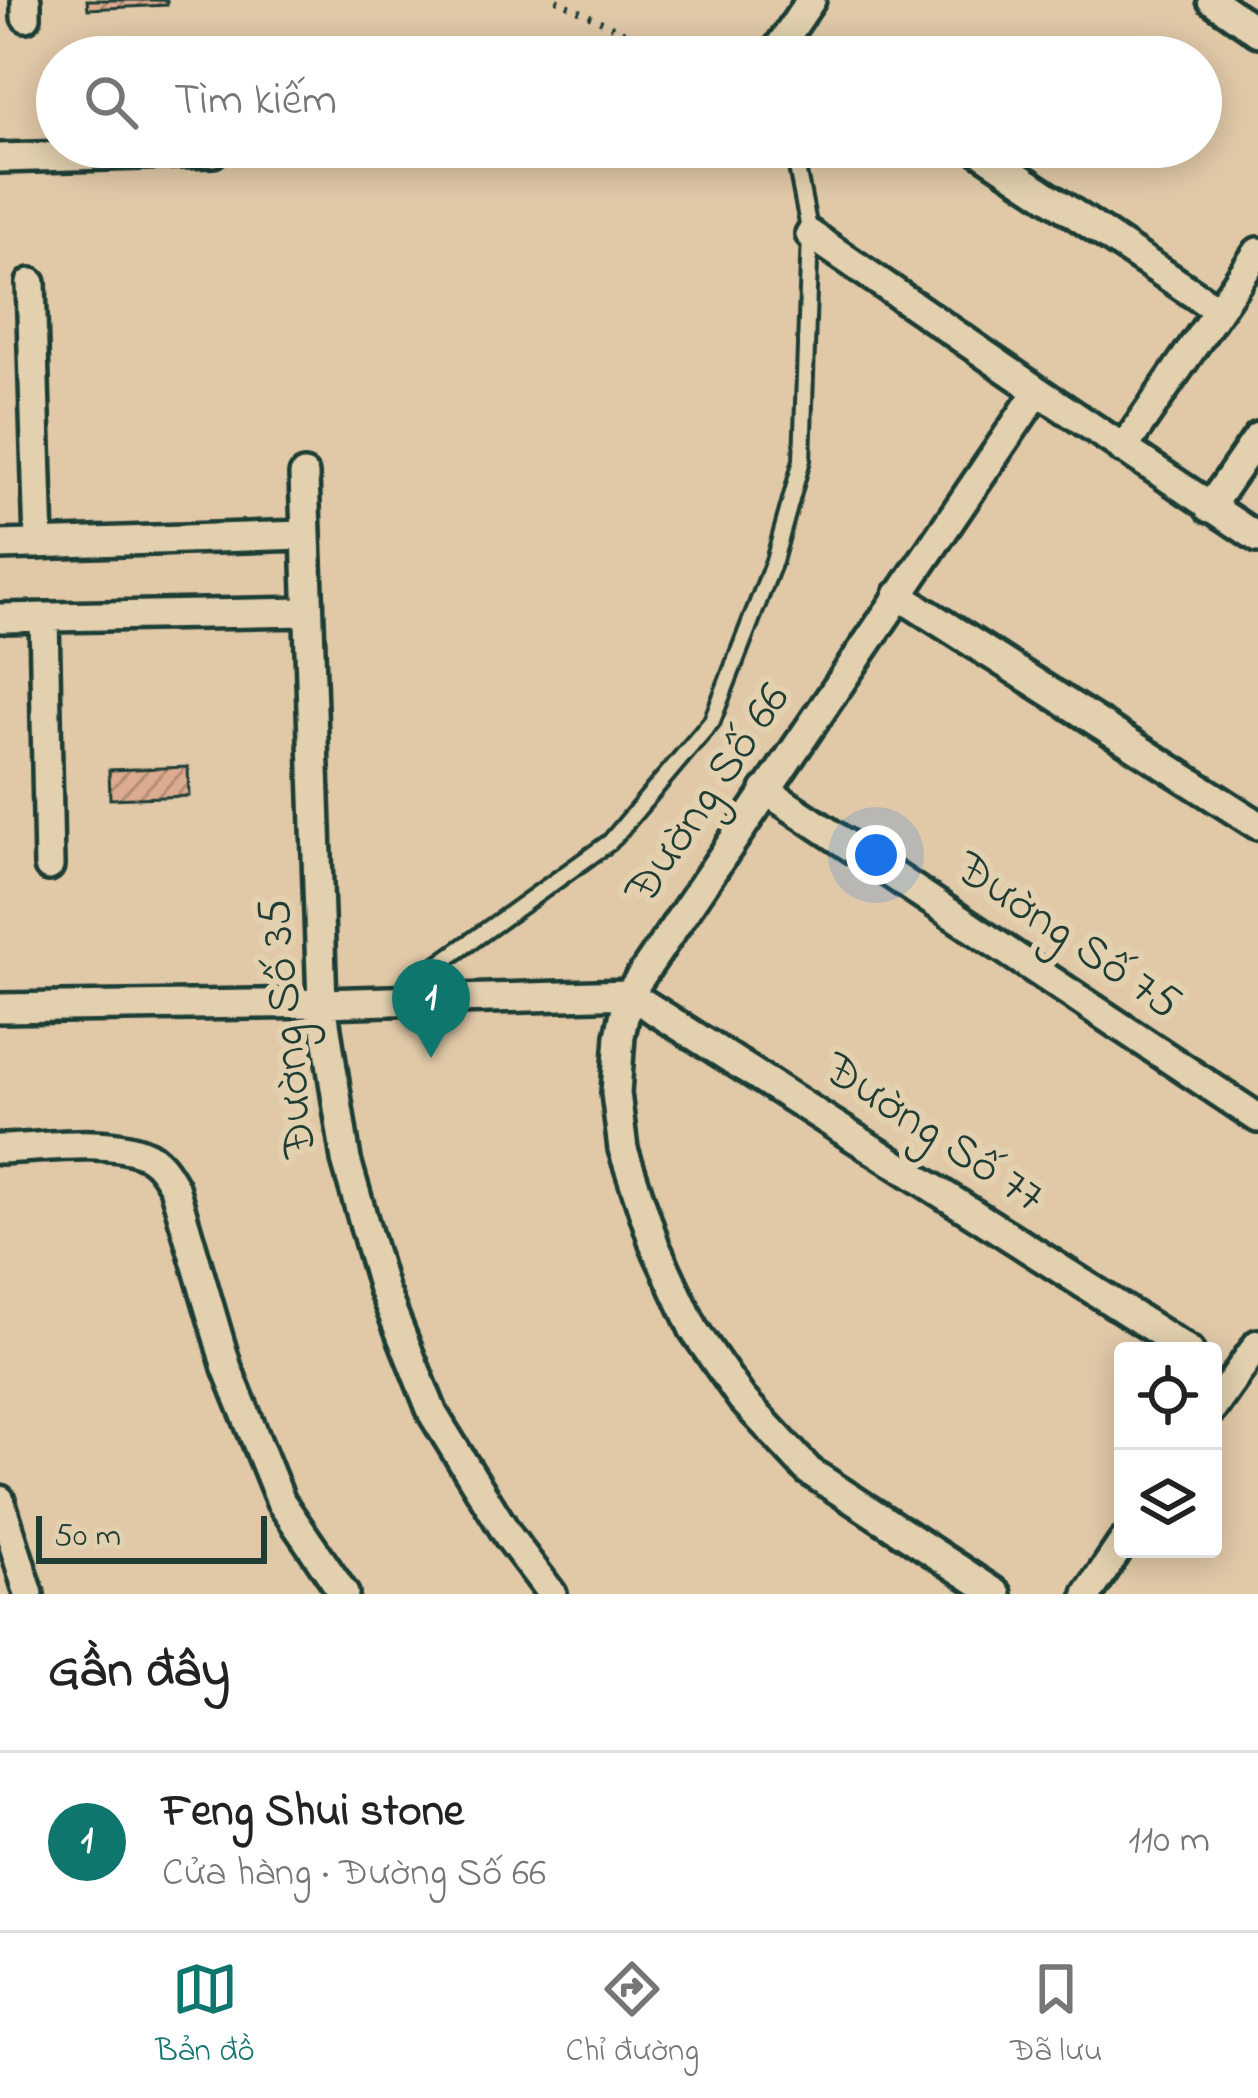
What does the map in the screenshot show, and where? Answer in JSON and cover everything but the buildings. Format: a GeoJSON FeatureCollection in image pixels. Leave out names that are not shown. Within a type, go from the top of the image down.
{"type":"FeatureCollection","features":[{"type":"Feature","properties":{"kind":"street"},"geometry":{"type":"LineString","coordinates":[[787,36],[811,0]]}},
{"type":"Feature","properties":{"kind":"street"},"geometry":{"type":"LineString","coordinates":[[1212,0],[1258,32]]}},
{"type":"Feature","properties":{"kind":"street"},"geometry":{"type":"LineString","coordinates":[[0,158],[36,157]]}},
{"type":"Feature","properties":{"kind":"street"},"geometry":{"type":"LineString","coordinates":[[1005,168],[1218,310]]}},
{"type":"Feature","properties":{"kind":"street"},"geometry":{"type":"LineString","coordinates":[[811,234],[1258,538]]}},
{"type":"Feature","properties":{"kind":"street"},"geometry":{"type":"LineString","coordinates":[[1123,449],[1258,252]]}},
{"type":"Feature","properties":{"kind":"street"},"geometry":{"type":"LineString","coordinates":[[31,283],[39,544]]}},
{"type":"Feature","properties":{"kind":"street","name":"Đường Số 66"},"geometry":{"type":"LineString","coordinates":[[629,994],[1038,392]]}},
{"type":"Feature","properties":{"kind":"street"},"geometry":{"type":"LineString","coordinates":[[1209,508],[1258,436]]}},
{"type":"Feature","properties":{"kind":"street","name":"Đường Số 35"},"geometry":{"type":"LineString","coordinates":[[304,475],[322,1003],[346,1160],[383,1289],[433,1414],[509,1537],[552,1594]]}},
{"type":"Feature","properties":{"kind":"street"},"geometry":{"type":"LineString","coordinates":[[0,545],[305,536]]}},
{"type":"Feature","properties":{"kind":"street"},"geometry":{"type":"LineString","coordinates":[[898,595],[1258,824]]}},
{"type":"Feature","properties":{"kind":"street"},"geometry":{"type":"LineString","coordinates":[[0,618],[308,612]]}},
{"type":"Feature","properties":{"kind":"street"},"geometry":{"type":"LineString","coordinates":[[44,616],[50,866]]}},
{"type":"Feature","properties":{"kind":"street","name":"Đường Số 75"},"geometry":{"type":"LineString","coordinates":[[765,790],[1258,1118]]}},
{"type":"Feature","properties":{"kind":"street"},"geometry":{"type":"LineString","coordinates":[[0,1008],[629,994],[616,1093],[622,1149],[655,1246],[694,1330],[742,1399],[809,1471],[997,1594]]}},
{"type":"Feature","properties":{"kind":"street","name":"Đường Số 77"},"geometry":{"type":"LineString","coordinates":[[629,994],[1175,1342]]}},
{"type":"Feature","properties":{"kind":"street"},"geometry":{"type":"LineString","coordinates":[[0,1149],[109,1145],[146,1154],[163,1167],[174,1187],[227,1369],[281,1502],[344,1594]]}},
{"type":"Feature","properties":{"kind":"street"},"geometry":{"type":"LineString","coordinates":[[1223,1373],[1258,1344]]}},
{"type":"Feature","properties":{"kind":"street"},"geometry":{"type":"LineString","coordinates":[[0,1500],[29,1594]]}},
{"type":"Feature","properties":{"kind":"street"},"geometry":{"type":"LineString","coordinates":[[1088,1594],[1114,1555]]}},
{"type":"Feature","properties":{"kind":"lane"},"geometry":{"type":"LineString","coordinates":[[437,964],[610,842],[712,721],[774,562],[802,460],[811,234],[797,168]]}},
{"type":"Feature","properties":{"kind":"path"},"geometry":{"type":"LineString","coordinates":[[556,0],[632,36]]}},
{"type":"Feature","properties":{"kind":"place","name":"Feng Shui stone"},"geometry":{"type":"Point","coordinates":[431,1058]}}]}
